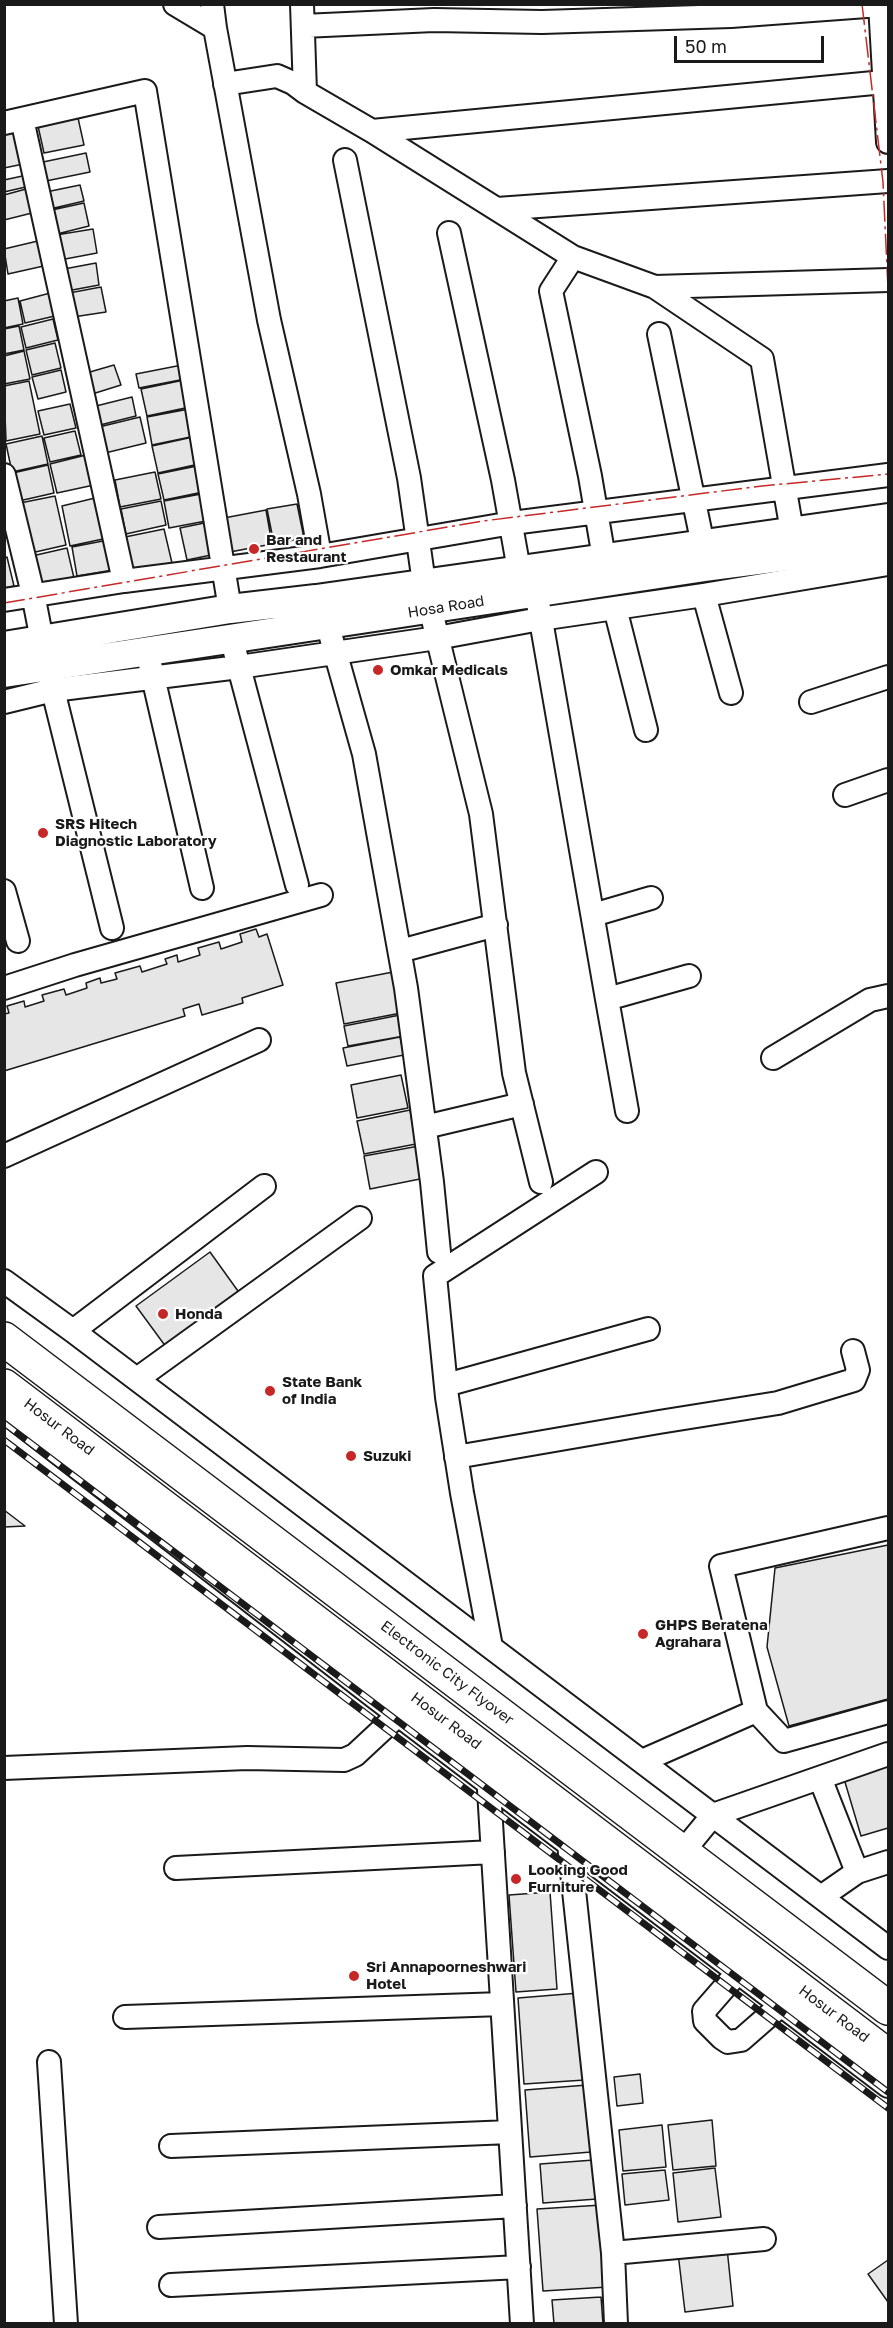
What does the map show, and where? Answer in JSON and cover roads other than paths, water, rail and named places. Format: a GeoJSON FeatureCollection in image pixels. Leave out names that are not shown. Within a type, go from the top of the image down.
{"type":"FeatureCollection","features":[{"type":"Feature","properties":{"kind":"highway"},"geometry":{"type":"LineString","coordinates":[[4,1323],[888,1991]]}},
{"type":"Feature","properties":{"kind":"highway","name":"Electronic City Flyover"},"geometry":{"type":"LineString","coordinates":[[4,1339],[888,2008]]}},
{"type":"Feature","properties":{"kind":"highway","name":"Electronic City Flyover"},"geometry":{"type":"LineString","coordinates":[[4,1368],[888,2037]]}},
{"type":"Feature","properties":{"kind":"highway","name":"Hosur Road"},"geometry":{"type":"LineString","coordinates":[[4,1386],[488,1768],[888,2056]]}},
{"type":"Feature","properties":{"kind":"main road","name":"Hosa Road"},"geometry":{"type":"LineString","coordinates":[[4,673],[48,666],[150,664],[232,638],[328,624],[519,570],[888,518]]}},
{"type":"Feature","properties":{"kind":"main road","name":"Hosa Road"},"geometry":{"type":"LineString","coordinates":[[4,646],[48,666],[230,609],[427,596],[538,606],[705,567],[888,543]]}},
{"type":"Feature","properties":{"kind":"street"},"geometry":{"type":"LineString","coordinates":[[175,4],[215,28]]}},
{"type":"Feature","properties":{"kind":"street"},"geometry":{"type":"LineString","coordinates":[[212,4],[269,320],[309,494],[320,556]]}},
{"type":"Feature","properties":{"kind":"street"},"geometry":{"type":"LineString","coordinates":[[305,92],[303,15],[443,12],[542,22],[730,10],[882,16],[888,142]]}},
{"type":"Feature","properties":{"kind":"street"},"geometry":{"type":"LineString","coordinates":[[225,84],[277,76],[293,83],[573,257],[656,287],[762,359],[792,531]]}},
{"type":"Feature","properties":{"kind":"street"},"geometry":{"type":"LineString","coordinates":[[372,131],[884,82]]}},
{"type":"Feature","properties":{"kind":"street"},"geometry":{"type":"LineString","coordinates":[[124,581],[13,121],[145,91],[230,609]]}},
{"type":"Feature","properties":{"kind":"street"},"geometry":{"type":"LineString","coordinates":[[345,160],[409,478],[427,596],[481,814],[514,1073],[541,1182]]}},
{"type":"Feature","properties":{"kind":"street"},"geometry":{"type":"LineString","coordinates":[[498,210],[888,181]]}},
{"type":"Feature","properties":{"kind":"street"},"geometry":{"type":"LineString","coordinates":[[449,233],[512,523],[519,570]]}},
{"type":"Feature","properties":{"kind":"street"},"geometry":{"type":"LineString","coordinates":[[573,257],[551,291],[597,513],[604,558]]}},
{"type":"Feature","properties":{"kind":"street"},"geometry":{"type":"LineString","coordinates":[[656,287],[888,280]]}},
{"type":"Feature","properties":{"kind":"street"},"geometry":{"type":"LineString","coordinates":[[659,334],[704,545]]}},
{"type":"Feature","properties":{"kind":"street"},"geometry":{"type":"LineString","coordinates":[[4,475],[112,928]]}},
{"type":"Feature","properties":{"kind":"street"},"geometry":{"type":"LineString","coordinates":[[4,600],[124,581],[320,556],[512,523],[888,475]]}},
{"type":"Feature","properties":{"kind":"street"},"geometry":{"type":"LineString","coordinates":[[202,888],[150,664],[239,667],[437,638],[538,606],[615,608],[888,564]]}},
{"type":"Feature","properties":{"kind":"street"},"geometry":{"type":"LineString","coordinates":[[704,595],[731,693]]}},
{"type":"Feature","properties":{"kind":"street"},"geometry":{"type":"LineString","coordinates":[[538,606],[627,1111]]}},
{"type":"Feature","properties":{"kind":"street"},"geometry":{"type":"LineString","coordinates":[[615,608],[646,730]]}},
{"type":"Feature","properties":{"kind":"street"},"geometry":{"type":"LineString","coordinates":[[328,624],[364,754],[400,951],[426,1127],[439,1252]]}},
{"type":"Feature","properties":{"kind":"street"},"geometry":{"type":"LineString","coordinates":[[232,638],[297,885]]}},
{"type":"Feature","properties":{"kind":"street"},"geometry":{"type":"LineString","coordinates":[[4,702],[48,666]]}},
{"type":"Feature","properties":{"kind":"street"},"geometry":{"type":"LineString","coordinates":[[811,702],[888,678]]}},
{"type":"Feature","properties":{"kind":"street"},"geometry":{"type":"LineString","coordinates":[[845,795],[888,780]]}},
{"type":"Feature","properties":{"kind":"street"},"geometry":{"type":"LineString","coordinates":[[4,891],[18,941]]}},
{"type":"Feature","properties":{"kind":"street"},"geometry":{"type":"LineString","coordinates":[[4,988],[75,965],[321,895]]}},
{"type":"Feature","properties":{"kind":"street"},"geometry":{"type":"LineString","coordinates":[[592,915],[651,898]]}},
{"type":"Feature","properties":{"kind":"street"},"geometry":{"type":"LineString","coordinates":[[400,951],[496,925]]}},
{"type":"Feature","properties":{"kind":"street"},"geometry":{"type":"LineString","coordinates":[[607,999],[689,976]]}},
{"type":"Feature","properties":{"kind":"street"},"geometry":{"type":"LineString","coordinates":[[773,1058],[870,1000],[888,996]]}},
{"type":"Feature","properties":{"kind":"street"},"geometry":{"type":"LineString","coordinates":[[4,1156],[259,1040]]}},
{"type":"Feature","properties":{"kind":"street"},"geometry":{"type":"LineString","coordinates":[[426,1127],[522,1104]]}},
{"type":"Feature","properties":{"kind":"street"},"geometry":{"type":"LineString","coordinates":[[491,1647],[456,1458],[435,1276],[596,1172]]}},
{"type":"Feature","properties":{"kind":"street"},"geometry":{"type":"LineString","coordinates":[[73,1330],[264,1186]]}},
{"type":"Feature","properties":{"kind":"street"},"geometry":{"type":"LineString","coordinates":[[137,1379],[360,1218]]}},
{"type":"Feature","properties":{"kind":"street"},"geometry":{"type":"LineString","coordinates":[[4,1281],[73,1330],[888,1948]]}},
{"type":"Feature","properties":{"kind":"street"},"geometry":{"type":"LineString","coordinates":[[446,1385],[648,1329]]}},
{"type":"Feature","properties":{"kind":"street"},"geometry":{"type":"LineString","coordinates":[[456,1458],[659,1422],[778,1404],[854,1380],[858,1370],[853,1351]]}},
{"type":"Feature","properties":{"kind":"street"},"geometry":{"type":"LineString","coordinates":[[4,1411],[398,1715],[488,1768],[569,1844],[888,2086]]}},
{"type":"Feature","properties":{"kind":"street"},"geometry":{"type":"LineString","coordinates":[[888,1528],[721,1566],[756,1710],[784,1741],[888,1712]]}},
{"type":"Feature","properties":{"kind":"street"},"geometry":{"type":"LineString","coordinates":[[642,1761],[756,1710]]}},
{"type":"Feature","properties":{"kind":"street"},"geometry":{"type":"LineString","coordinates":[[4,1768],[247,1758],[344,1760],[355,1755],[398,1715]]}},
{"type":"Feature","properties":{"kind":"street"},"geometry":{"type":"LineString","coordinates":[[690,1843],[713,1815],[888,1754]]}},
{"type":"Feature","properties":{"kind":"street"},"geometry":{"type":"LineString","coordinates":[[488,1768],[522,2324]]}},
{"type":"Feature","properties":{"kind":"street"},"geometry":{"type":"LineString","coordinates":[[820,1778],[857,1872]]}},
{"type":"Feature","properties":{"kind":"street"},"geometry":{"type":"LineString","coordinates":[[569,1844],[613,2253],[616,2324]]}},
{"type":"Feature","properties":{"kind":"street"},"geometry":{"type":"LineString","coordinates":[[176,1868],[493,1852]]}},
{"type":"Feature","properties":{"kind":"street"},"geometry":{"type":"LineString","coordinates":[[821,1897],[857,1872],[888,1862]]}},
{"type":"Feature","properties":{"kind":"street"},"geometry":{"type":"LineString","coordinates":[[738,1972],[704,2011],[705,2021],[722,2038],[728,2042],[741,2040],[781,2005]]}},
{"type":"Feature","properties":{"kind":"street"},"geometry":{"type":"LineString","coordinates":[[125,2017],[502,2004]]}},
{"type":"Feature","properties":{"kind":"street"},"geometry":{"type":"LineString","coordinates":[[50,2062],[66,2324]]}},
{"type":"Feature","properties":{"kind":"street"},"geometry":{"type":"LineString","coordinates":[[171,2146],[510,2132]]}},
{"type":"Feature","properties":{"kind":"street"},"geometry":{"type":"LineString","coordinates":[[159,2227],[515,2206]]}},
{"type":"Feature","properties":{"kind":"street"},"geometry":{"type":"LineString","coordinates":[[613,2253],[764,2239]]}},
{"type":"Feature","properties":{"kind":"street"},"geometry":{"type":"LineString","coordinates":[[171,2285],[519,2267]]}},
{"type":"Feature","properties":{"kind":"railway"},"geometry":{"type":"LineString","coordinates":[[4,1423],[888,2092]]}},
{"type":"Feature","properties":{"kind":"railway"},"geometry":{"type":"LineString","coordinates":[[4,1440],[888,2108]]}},
{"type":"Feature","properties":{"kind":"place","name":"Bar and Restaurant"},"geometry":{"type":"Point","coordinates":[254,549]}},
{"type":"Feature","properties":{"kind":"place","name":"Omkar Medicals"},"geometry":{"type":"Point","coordinates":[378,670]}},
{"type":"Feature","properties":{"kind":"place","name":"SRS Hitech Diagnostic Laboratory"},"geometry":{"type":"Point","coordinates":[43,833]}},
{"type":"Feature","properties":{"kind":"place","name":"Honda"},"geometry":{"type":"Point","coordinates":[163,1314]}},
{"type":"Feature","properties":{"kind":"place","name":"State Bank of India"},"geometry":{"type":"Point","coordinates":[270,1391]}},
{"type":"Feature","properties":{"kind":"place","name":"Suzuki"},"geometry":{"type":"Point","coordinates":[351,1456]}},
{"type":"Feature","properties":{"kind":"place","name":"GHPS Beratena Agrahara"},"geometry":{"type":"Point","coordinates":[643,1634]}},
{"type":"Feature","properties":{"kind":"place","name":"Looking Good Furniture"},"geometry":{"type":"Point","coordinates":[516,1879]}},
{"type":"Feature","properties":{"kind":"place","name":"Sri Annapoorneshwari Hotel"},"geometry":{"type":"Point","coordinates":[354,1976]}}]}
